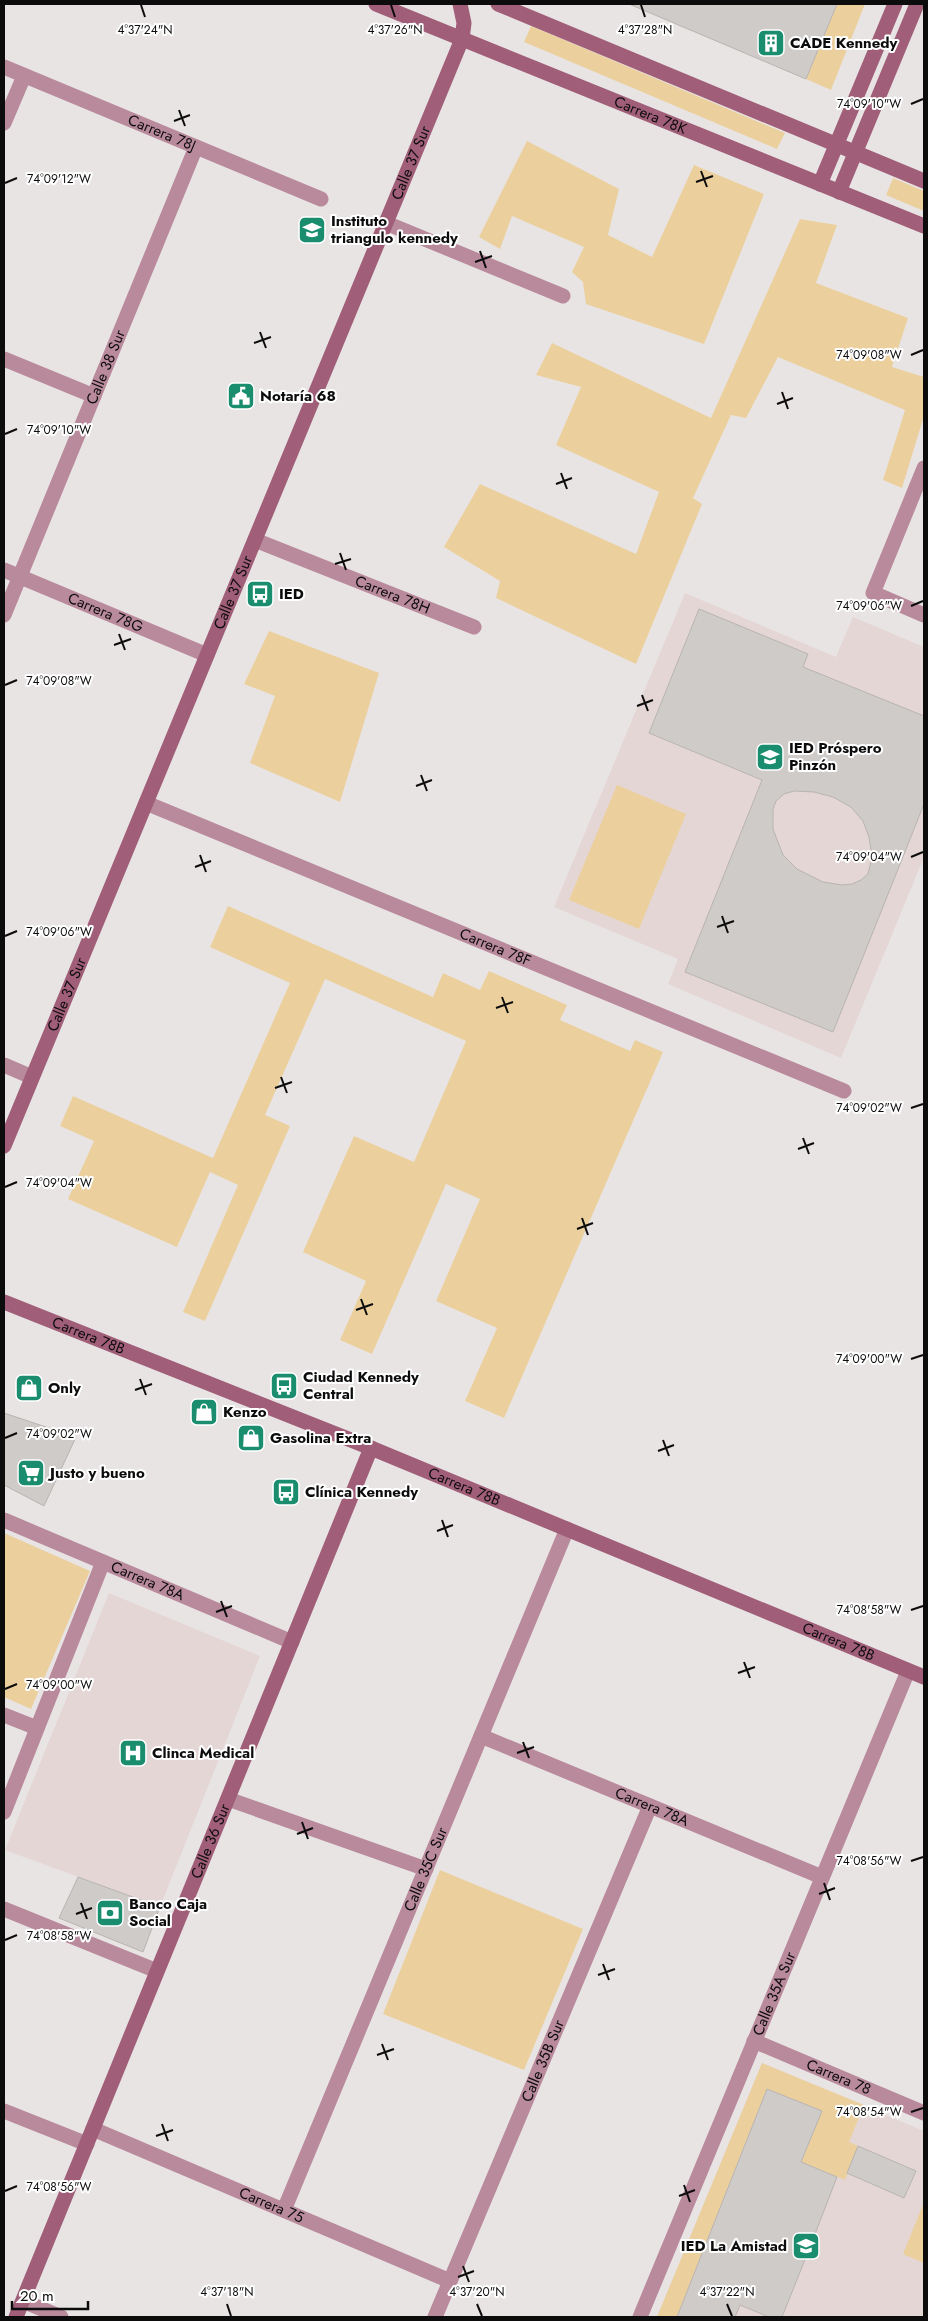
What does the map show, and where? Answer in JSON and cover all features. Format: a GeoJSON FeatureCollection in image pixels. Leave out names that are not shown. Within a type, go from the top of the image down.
{"type":"FeatureCollection","features":[{"type":"Feature","properties":{"kind":"street","name":"Carrera 78K"},"geometry":{"type":"LineString","coordinates":[[376,4],[924,226]]}},
{"type":"Feature","properties":{"kind":"street"},"geometry":{"type":"LineString","coordinates":[[460,4],[464,23],[462,39]]}},
{"type":"Feature","properties":{"kind":"street"},"geometry":{"type":"LineString","coordinates":[[498,4],[924,181]]}},
{"type":"Feature","properties":{"kind":"street"},"geometry":{"type":"LineString","coordinates":[[820,184],[895,4]]}},
{"type":"Feature","properties":{"kind":"street"},"geometry":{"type":"LineString","coordinates":[[840,192],[917,4]]}},
{"type":"Feature","properties":{"kind":"street","name":"Calle 37 Sur"},"geometry":{"type":"LineString","coordinates":[[4,1146],[462,39]]}},
{"type":"Feature","properties":{"kind":"street","name":"Carrera 78J"},"geometry":{"type":"LineString","coordinates":[[4,68],[321,199]]}},
{"type":"Feature","properties":{"kind":"street"},"geometry":{"type":"LineString","coordinates":[[4,123],[24,76]]}},
{"type":"Feature","properties":{"kind":"street","name":"Calle 38 Sur"},"geometry":{"type":"LineString","coordinates":[[4,615],[196,147]]}},
{"type":"Feature","properties":{"kind":"street"},"geometry":{"type":"LineString","coordinates":[[386,223],[563,296]]}},
{"type":"Feature","properties":{"kind":"street"},"geometry":{"type":"LineString","coordinates":[[4,359],[94,396]]}},
{"type":"Feature","properties":{"kind":"street"},"geometry":{"type":"LineString","coordinates":[[924,468],[873,592],[924,616]]}},
{"type":"Feature","properties":{"kind":"street","name":"Carrera 78H"},"geometry":{"type":"LineString","coordinates":[[255,540],[474,627]]}},
{"type":"Feature","properties":{"kind":"street","name":"Carrera 78G"},"geometry":{"type":"LineString","coordinates":[[4,570],[207,656]]}},
{"type":"Feature","properties":{"kind":"street","name":"Carrera 78F"},"geometry":{"type":"LineString","coordinates":[[146,803],[844,1091]]}},
{"type":"Feature","properties":{"kind":"street"},"geometry":{"type":"LineString","coordinates":[[4,1065],[32,1077]]}},
{"type":"Feature","properties":{"kind":"street","name":"Carrera 78B"},"geometry":{"type":"LineString","coordinates":[[4,1302],[371,1448],[924,1677]]}},
{"type":"Feature","properties":{"kind":"street","name":"Calle 36 Sur"},"geometry":{"type":"LineString","coordinates":[[16,2317],[371,1448]]}},
{"type":"Feature","properties":{"kind":"street","name":"Carrera 78A"},"geometry":{"type":"LineString","coordinates":[[4,1520],[292,1642]]}},
{"type":"Feature","properties":{"kind":"street","name":"Calle 35C Sur"},"geometry":{"type":"LineString","coordinates":[[284,2210],[567,1529]]}},
{"type":"Feature","properties":{"kind":"street"},"geometry":{"type":"LineString","coordinates":[[4,1812],[103,1562]]}},
{"type":"Feature","properties":{"kind":"street","name":"Calle 35A Sur"},"geometry":{"type":"LineString","coordinates":[[640,2317],[908,1671]]}},
{"type":"Feature","properties":{"kind":"street"},"geometry":{"type":"LineString","coordinates":[[4,1715],[37,1728]]}},
{"type":"Feature","properties":{"kind":"street","name":"Carrera 78A"},"geometry":{"type":"LineString","coordinates":[[481,1736],[822,1877]]}},
{"type":"Feature","properties":{"kind":"street"},"geometry":{"type":"LineString","coordinates":[[228,1798],[426,1870]]}},
{"type":"Feature","properties":{"kind":"street","name":"Calle 35B Sur"},"geometry":{"type":"LineString","coordinates":[[435,2317],[650,1806]]}},
{"type":"Feature","properties":{"kind":"street"},"geometry":{"type":"LineString","coordinates":[[4,1909],[157,1971]]}},
{"type":"Feature","properties":{"kind":"street","name":"Carrera 78"},"geometry":{"type":"LineString","coordinates":[[754,2041],[924,2114]]}},
{"type":"Feature","properties":{"kind":"street"},"geometry":{"type":"LineString","coordinates":[[4,2111],[87,2144]]}},
{"type":"Feature","properties":{"kind":"street","name":"Carrera 75"},"geometry":{"type":"LineString","coordinates":[[93,2129],[450,2281]]}},
{"type":"Feature","properties":{"kind":"street"},"geometry":{"type":"LineString","coordinates":[[23,2301],[61,2317]]}},
{"type":"Feature","properties":{"kind":"shaded area"},"geometry":{"type":"Polygon","coordinates":[[[837,4],[865,4],[831,90],[806,79],[837,4]]]}},
{"type":"Feature","properties":{"kind":"shaded area"},"geometry":{"type":"Polygon","coordinates":[[[531,26],[785,133],[777,149],[524,42],[531,26]]]}},
{"type":"Feature","properties":{"kind":"shaded area"},"geometry":{"type":"Polygon","coordinates":[[[527,141],[619,189],[608,235],[652,257],[694,165],[764,194],[704,344],[586,304],[583,282],[572,272],[584,247],[512,216],[500,249],[479,237],[527,141]]]}},
{"type":"Feature","properties":{"kind":"shaded area"},"geometry":{"type":"Polygon","coordinates":[[[893,178],[924,191],[924,211],[886,195],[893,178]]]}},
{"type":"Feature","properties":{"kind":"shaded area"},"geometry":{"type":"Polygon","coordinates":[[[800,219],[837,225],[816,283],[908,318],[892,367],[924,377],[924,416],[902,488],[883,480],[905,410],[778,357],[746,418],[731,415],[693,498],[702,504],[636,664],[496,598],[500,581],[444,547],[480,484],[636,554],[659,492],[556,445],[581,387],[536,375],[552,343],[711,418],[800,219]]]}},
{"type":"Feature","properties":{"kind":"shaded area","name":"IED Próspero Pinzón"},"geometry":{"type":"Polygon","coordinates":[[[685,593],[836,657],[853,617],[924,647],[924,857],[841,1058],[668,984],[678,959],[554,907],[685,593]]]}},
{"type":"Feature","properties":{"kind":"shaded area"},"geometry":{"type":"Polygon","coordinates":[[[269,631],[379,673],[340,802],[250,763],[275,696],[244,684],[269,631]]]}},
{"type":"Feature","properties":{"kind":"shaded area"},"geometry":{"type":"Polygon","coordinates":[[[617,785],[686,814],[639,929],[569,900],[617,785]]]}},
{"type":"Feature","properties":{"kind":"shaded area"},"geometry":{"type":"Polygon","coordinates":[[[228,906],[433,997],[443,973],[480,990],[489,971],[567,1005],[560,1020],[630,1051],[635,1040],[663,1052],[504,1418],[465,1401],[497,1328],[436,1301],[480,1199],[446,1184],[372,1354],[340,1340],[366,1281],[303,1252],[354,1136],[414,1162],[466,1041],[325,979],[265,1115],[290,1126],[205,1321],[183,1312],[238,1185],[210,1172],[177,1247],[68,1199],[94,1141],[60,1126],[73,1096],[213,1158],[290,983],[210,947],[228,906]]]}},
{"type":"Feature","properties":{"kind":"shaded area"},"geometry":{"type":"Polygon","coordinates":[[[4,1533],[90,1571],[31,1709],[4,1697],[4,1533]]]}},
{"type":"Feature","properties":{"kind":"shaded area","name":"Clinca Medical"},"geometry":{"type":"Polygon","coordinates":[[[109,1593],[260,1656],[160,1907],[5,1850],[109,1593]]]}},
{"type":"Feature","properties":{"kind":"shaded area"},"geometry":{"type":"Polygon","coordinates":[[[440,1870],[583,1929],[524,2070],[383,2014],[440,1870]]]}},
{"type":"Feature","properties":{"kind":"shaded area","name":"IED La Amistad"},"geometry":{"type":"Polygon","coordinates":[[[762,2063],[924,2131],[924,2317],[657,2317],[762,2063]]]}},
{"type":"Feature","properties":{"kind":"shaded area"},"geometry":{"type":"Polygon","coordinates":[[[762,2063],[864,2105],[849,2142],[858,2146],[845,2180],[801,2162],[822,2111],[767,2089],[677,2317],[657,2317],[762,2063]]]}},
{"type":"Feature","properties":{"kind":"shaded area"},"geometry":{"type":"Polygon","coordinates":[[[924,2202],[924,2263],[903,2254],[924,2202]]]}},
{"type":"Feature","properties":{"kind":"building","name":"CADE Kennedy"},"geometry":{"type":"Polygon","coordinates":[[[629,4],[837,4],[806,79],[629,4]]]}},
{"type":"Feature","properties":{"kind":"building"},"geometry":{"type":"Polygon","coordinates":[[[699,609],[808,654],[803,667],[924,716],[924,804],[833,1032],[685,972],[762,780],[649,733],[699,609]],[[794,791],[784,794],[776,801],[773,809],[773,829],[783,855],[797,869],[823,882],[842,885],[852,884],[861,880],[868,874],[872,857],[869,837],[863,821],[851,807],[833,797],[814,792],[794,791]]]}},
{"type":"Feature","properties":{"kind":"building","name":"Justo y bueno"},"geometry":{"type":"Polygon","coordinates":[[[4,1413],[76,1437],[44,1506],[4,1485],[4,1413]]]}},
{"type":"Feature","properties":{"kind":"building","name":"Banco Caja Social"},"geometry":{"type":"Polygon","coordinates":[[[78,1877],[160,1907],[143,1952],[59,1918],[78,1877]]]}},
{"type":"Feature","properties":{"kind":"building"},"geometry":{"type":"Polygon","coordinates":[[[767,2089],[822,2111],[801,2162],[837,2177],[808,2252],[782,2317],[769,2317],[740,2305],[735,2317],[677,2317],[767,2089]]]}},
{"type":"Feature","properties":{"kind":"building"},"geometry":{"type":"Polygon","coordinates":[[[858,2146],[916,2171],[904,2198],[847,2173],[858,2146]]]}},
{"type":"Feature","properties":{"kind":"place","name":"CADE Kennedy"},"geometry":{"type":"Point","coordinates":[771,43]}},
{"type":"Feature","properties":{"kind":"place","name":"Instituto triangulo kennedy"},"geometry":{"type":"Point","coordinates":[312,230]}},
{"type":"Feature","properties":{"kind":"place","name":"Notaría 68"},"geometry":{"type":"Point","coordinates":[241,396]}},
{"type":"Feature","properties":{"kind":"place","name":"IED"},"geometry":{"type":"Point","coordinates":[260,594]}},
{"type":"Feature","properties":{"kind":"place","name":"IED Próspero Pinzón"},"geometry":{"type":"Point","coordinates":[770,757]}},
{"type":"Feature","properties":{"kind":"place","name":"Ciudad Kennedy Central"},"geometry":{"type":"Point","coordinates":[284,1386]}},
{"type":"Feature","properties":{"kind":"place","name":"Only"},"geometry":{"type":"Point","coordinates":[29,1388]}},
{"type":"Feature","properties":{"kind":"place","name":"Kenzo"},"geometry":{"type":"Point","coordinates":[204,1412]}},
{"type":"Feature","properties":{"kind":"place","name":"Gasolina Extra"},"geometry":{"type":"Point","coordinates":[251,1438]}},
{"type":"Feature","properties":{"kind":"place","name":"Justo y bueno"},"geometry":{"type":"Point","coordinates":[31,1473]}},
{"type":"Feature","properties":{"kind":"place","name":"Clínica Kennedy"},"geometry":{"type":"Point","coordinates":[286,1492]}},
{"type":"Feature","properties":{"kind":"place","name":"Clinca Medical"},"geometry":{"type":"Point","coordinates":[133,1753]}},
{"type":"Feature","properties":{"kind":"place","name":"Banco Caja Social"},"geometry":{"type":"Point","coordinates":[110,1913]}},
{"type":"Feature","properties":{"kind":"place","name":"IED La Amistad"},"geometry":{"type":"Point","coordinates":[806,2246]}}]}
